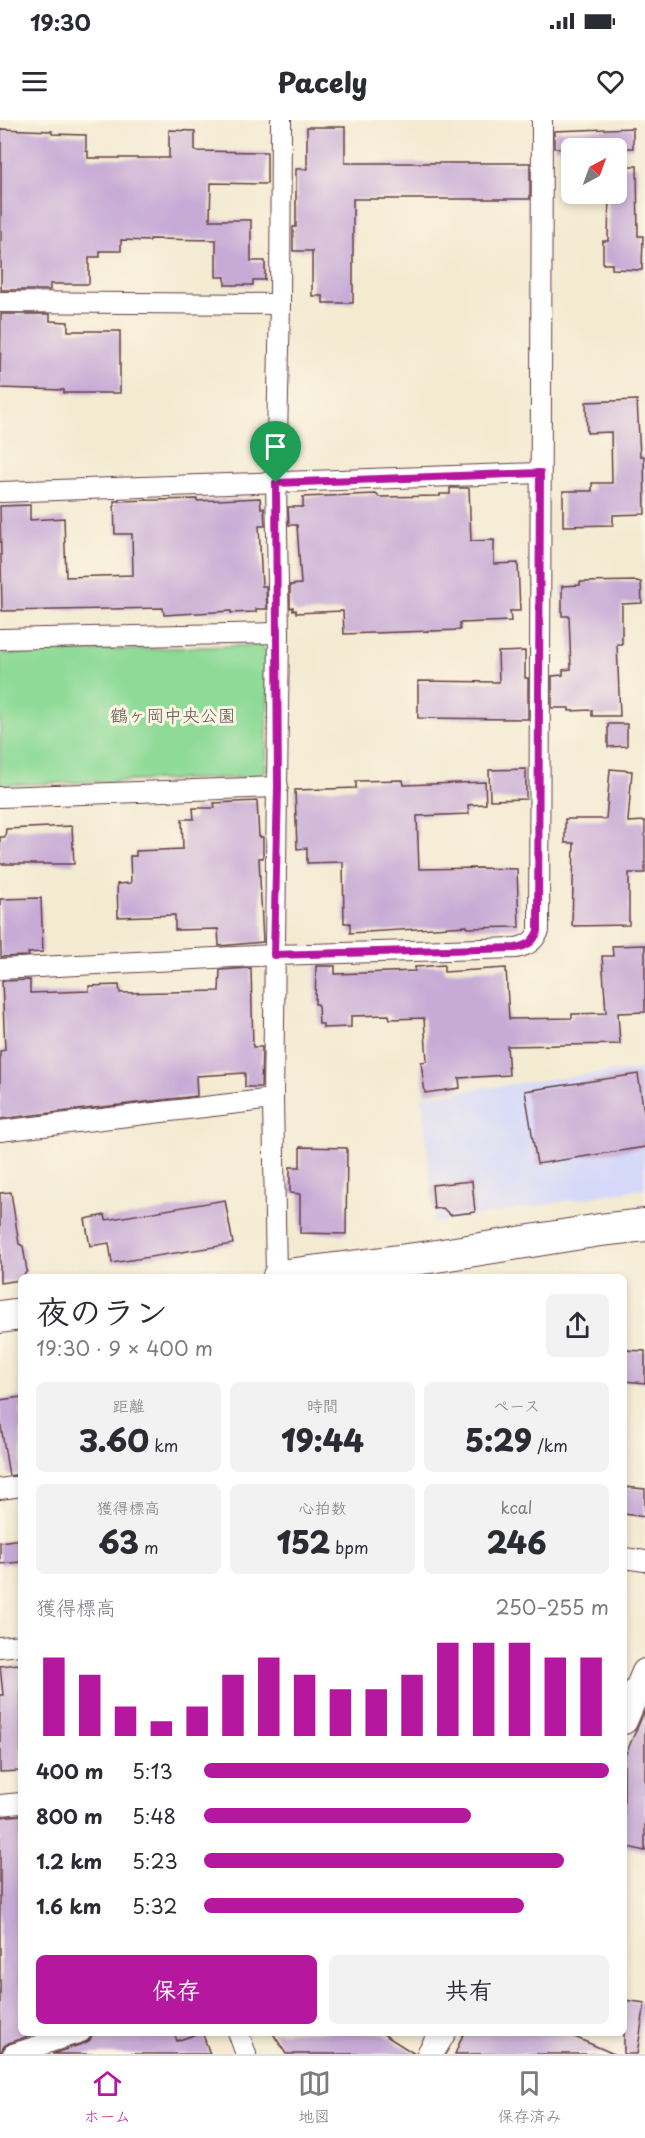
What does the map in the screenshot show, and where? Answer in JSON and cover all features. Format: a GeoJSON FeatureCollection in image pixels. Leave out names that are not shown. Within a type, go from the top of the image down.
{"type":"FeatureCollection","features":[{"type":"Feature","properties":{"kind":"main road"},"geometry":{"type":"LineString","coordinates":[[311,1274],[431,1267],[600,1230],[645,1225]]}},
{"type":"Feature","properties":{"kind":"main road"},"geometry":{"type":"LineString","coordinates":[[0,1317],[18,1314]]}},
{"type":"Feature","properties":{"kind":"street"},"geometry":{"type":"LineString","coordinates":[[277,1274],[273,1100],[278,787],[279,633],[276,483],[281,120]]}},
{"type":"Feature","properties":{"kind":"street"},"geometry":{"type":"LineString","coordinates":[[0,969],[274,955],[516,948],[528,945],[534,939],[538,931],[539,919],[542,120]]}},
{"type":"Feature","properties":{"kind":"street"},"geometry":{"type":"LineString","coordinates":[[0,302],[280,304]]}},
{"type":"Feature","properties":{"kind":"street"},"geometry":{"type":"LineString","coordinates":[[0,492],[540,473]]}},
{"type":"Feature","properties":{"kind":"street"},"geometry":{"type":"LineString","coordinates":[[0,639],[279,633]]}},
{"type":"Feature","properties":{"kind":"street"},"geometry":{"type":"LineString","coordinates":[[0,797],[278,787]]}},
{"type":"Feature","properties":{"kind":"street"},"geometry":{"type":"LineString","coordinates":[[0,1131],[273,1100]]}},
{"type":"Feature","properties":{"kind":"street"},"geometry":{"type":"LineString","coordinates":[[0,1489],[18,1486]]}},
{"type":"Feature","properties":{"kind":"street"},"geometry":{"type":"LineString","coordinates":[[627,1558],[645,1561]]}},
{"type":"Feature","properties":{"kind":"street"},"geometry":{"type":"LineString","coordinates":[[0,1647],[18,1645]]}},
{"type":"Feature","properties":{"kind":"street"},"geometry":{"type":"LineString","coordinates":[[627,1714],[645,1672]]}},
{"type":"Feature","properties":{"kind":"street"},"geometry":{"type":"LineString","coordinates":[[0,1804],[18,1803]]}},
{"type":"Feature","properties":{"kind":"street"},"geometry":{"type":"LineString","coordinates":[[13,2054],[69,2036]]}},
{"type":"Feature","properties":{"kind":"street"},"geometry":{"type":"LineString","coordinates":[[239,2036],[246,2054]]}},
{"type":"Feature","properties":{"kind":"street"},"geometry":{"type":"LineString","coordinates":[[430,2054],[441,2036]]}},
{"type":"Feature","properties":{"kind":"shaded area"},"geometry":{"type":"Polygon","coordinates":[[[645,1069],[645,1188],[434,1223],[422,1096],[645,1069]]]}},
{"type":"Feature","properties":{"kind":"green space","name":"鶴ヶ岡中央公園"},"geometry":{"type":"Polygon","coordinates":[[[261,645],[269,655],[266,771],[261,777],[0,785],[0,654],[261,645]]]}},
{"type":"Feature","properties":{"kind":"building"},"geometry":{"type":"Polygon","coordinates":[[[307,127],[345,127],[345,163],[530,163],[530,199],[353,199],[353,303],[323,303],[323,296],[312,296],[312,251],[293,251],[293,227],[296,227],[296,169],[307,169],[307,127]]]}},
{"type":"Feature","properties":{"kind":"building"},"geometry":{"type":"Polygon","coordinates":[[[633,128],[633,148],[627,148],[627,138],[561,138],[561,148],[554,148],[554,131],[633,128]]]}},
{"type":"Feature","properties":{"kind":"building"},"geometry":{"type":"Polygon","coordinates":[[[1,129],[86,135],[88,158],[169,158],[169,130],[195,131],[195,151],[267,152],[267,184],[211,183],[210,220],[251,220],[251,261],[265,261],[265,280],[253,280],[253,285],[225,285],[225,277],[216,277],[216,240],[121,240],[121,251],[100,251],[100,257],[89,257],[89,284],[50,284],[50,290],[1,290],[1,129]]]}},
{"type":"Feature","properties":{"kind":"building"},"geometry":{"type":"Polygon","coordinates":[[[627,166],[637,166],[638,236],[643,236],[642,270],[612,269],[612,264],[603,264],[603,241],[608,241],[609,204],[627,204],[627,166]]]}},
{"type":"Feature","properties":{"kind":"building"},"geometry":{"type":"Polygon","coordinates":[[[1,314],[50,314],[50,321],[68,322],[68,331],[120,331],[120,393],[64,393],[64,390],[0,388],[1,314]]]}},
{"type":"Feature","properties":{"kind":"building"},"geometry":{"type":"Polygon","coordinates":[[[637,400],[640,456],[644,456],[645,514],[613,515],[613,525],[563,526],[563,491],[592,491],[592,483],[612,483],[611,432],[587,433],[586,402],[637,400]]]}},
{"type":"Feature","properties":{"kind":"building"},"geometry":{"type":"Polygon","coordinates":[[[450,488],[469,488],[471,541],[494,540],[494,564],[518,563],[520,611],[510,611],[511,621],[460,623],[460,630],[344,634],[343,611],[296,613],[293,607],[290,608],[290,585],[301,584],[297,525],[289,525],[288,507],[303,507],[303,497],[376,494],[379,497],[440,496],[440,494],[450,494],[450,488]]]}},
{"type":"Feature","properties":{"kind":"building"},"geometry":{"type":"Polygon","coordinates":[[[260,498],[261,508],[264,508],[265,526],[259,526],[262,586],[266,586],[267,609],[256,609],[256,612],[231,613],[231,611],[164,615],[163,608],[2,611],[0,506],[30,505],[30,520],[64,518],[66,577],[133,575],[132,534],[115,534],[114,501],[260,498]]]}},
{"type":"Feature","properties":{"kind":"building"},"geometry":{"type":"Polygon","coordinates":[[[580,582],[641,582],[642,603],[622,604],[622,644],[617,644],[620,716],[592,716],[592,710],[569,711],[569,708],[552,708],[552,676],[563,675],[563,670],[571,669],[569,616],[562,616],[562,586],[580,585],[580,582]]]}},
{"type":"Feature","properties":{"kind":"building"},"geometry":{"type":"Polygon","coordinates":[[[525,651],[525,678],[528,678],[528,719],[418,718],[418,681],[499,682],[498,652],[525,651]]]}},
{"type":"Feature","properties":{"kind":"building"},"geometry":{"type":"Polygon","coordinates":[[[608,724],[627,724],[627,746],[608,747],[608,724]]]}},
{"type":"Feature","properties":{"kind":"building"},"geometry":{"type":"Polygon","coordinates":[[[526,769],[526,799],[490,800],[489,770],[526,769]]]}},
{"type":"Feature","properties":{"kind":"building"},"geometry":{"type":"Polygon","coordinates":[[[610,769],[632,771],[628,822],[645,821],[645,873],[629,873],[629,925],[572,926],[574,843],[565,843],[565,819],[606,819],[610,769]]]}},
{"type":"Feature","properties":{"kind":"building"},"geometry":{"type":"Polygon","coordinates":[[[403,780],[404,785],[485,782],[486,804],[468,805],[469,814],[417,816],[419,869],[517,869],[519,927],[467,928],[467,926],[350,933],[350,923],[344,923],[343,862],[307,863],[307,848],[297,849],[295,790],[356,788],[356,781],[403,780]]]}},
{"type":"Feature","properties":{"kind":"building"},"geometry":{"type":"Polygon","coordinates":[[[257,801],[259,837],[263,837],[263,858],[259,858],[263,942],[219,946],[218,929],[175,930],[175,915],[118,917],[117,884],[131,883],[130,856],[136,856],[136,851],[183,849],[182,819],[194,819],[193,808],[215,808],[214,803],[257,801]]]}},
{"type":"Feature","properties":{"kind":"building"},"geometry":{"type":"Polygon","coordinates":[[[72,826],[74,864],[0,864],[0,837],[5,837],[6,829],[72,826]]]}},
{"type":"Feature","properties":{"kind":"building"},"geometry":{"type":"Polygon","coordinates":[[[41,898],[43,952],[28,953],[29,956],[1,957],[0,899],[41,898]]]}},
{"type":"Feature","properties":{"kind":"building"},"geometry":{"type":"Polygon","coordinates":[[[645,945],[645,1012],[618,1013],[620,1044],[507,1046],[509,1075],[459,1078],[460,1088],[425,1093],[421,1062],[427,1061],[424,1018],[390,1019],[389,1015],[351,1016],[351,1027],[323,1028],[323,1024],[319,1024],[318,1004],[315,1004],[316,966],[335,966],[335,974],[415,971],[415,967],[444,965],[444,972],[506,968],[509,1019],[572,1018],[572,1014],[606,1013],[602,956],[613,956],[612,946],[645,945]]]}},
{"type":"Feature","properties":{"kind":"building"},"geometry":{"type":"Polygon","coordinates":[[[251,968],[253,1047],[262,1047],[261,1087],[245,1087],[245,1073],[196,1076],[197,1096],[0,1119],[0,1051],[5,1050],[2,981],[30,980],[30,993],[89,991],[89,986],[119,985],[120,993],[219,991],[220,970],[251,968]]]}},
{"type":"Feature","properties":{"kind":"building"},"geometry":{"type":"Polygon","coordinates":[[[638,1074],[645,1119],[645,1147],[537,1164],[525,1091],[638,1074]]]}},
{"type":"Feature","properties":{"kind":"building"},"geometry":{"type":"Polygon","coordinates":[[[300,1147],[347,1148],[346,1234],[300,1233],[300,1194],[290,1193],[290,1167],[300,1167],[300,1147]]]}},
{"type":"Feature","properties":{"kind":"building"},"geometry":{"type":"Polygon","coordinates":[[[472,1181],[475,1212],[450,1215],[443,1208],[434,1209],[432,1185],[472,1181]]]}},
{"type":"Feature","properties":{"kind":"building"},"geometry":{"type":"Polygon","coordinates":[[[11,1192],[19,1244],[23,1246],[27,1271],[25,1274],[18,1274],[18,1280],[0,1283],[0,1193],[11,1192]]]}},
{"type":"Feature","properties":{"kind":"building"},"geometry":{"type":"Polygon","coordinates":[[[225,1200],[233,1244],[112,1263],[109,1243],[90,1246],[85,1219],[105,1215],[106,1220],[225,1200]]]}},
{"type":"Feature","properties":{"kind":"building"},"geometry":{"type":"Polygon","coordinates":[[[627,1350],[645,1351],[645,1383],[627,1381],[627,1350]]]}},
{"type":"Feature","properties":{"kind":"building"},"geometry":{"type":"Polygon","coordinates":[[[18,1397],[18,1474],[9,1476],[0,1420],[0,1400],[18,1397]]]}},
{"type":"Feature","properties":{"kind":"building"},"geometry":{"type":"Polygon","coordinates":[[[627,1487],[645,1489],[645,1517],[627,1514],[627,1487]]]}},
{"type":"Feature","properties":{"kind":"building"},"geometry":{"type":"Polygon","coordinates":[[[18,1539],[18,1562],[0,1564],[0,1542],[18,1539]]]}},
{"type":"Feature","properties":{"kind":"building"},"geometry":{"type":"Polygon","coordinates":[[[18,1664],[18,1771],[0,1772],[0,1695],[3,1695],[0,1666],[18,1664]]]}},
{"type":"Feature","properties":{"kind":"building"},"geometry":{"type":"Polygon","coordinates":[[[645,1710],[645,1851],[627,1847],[627,1751],[645,1710]]]}},
{"type":"Feature","properties":{"kind":"building"},"geometry":{"type":"Polygon","coordinates":[[[18,1815],[18,2036],[29,2036],[4,2046],[0,2054],[0,1817],[18,1815]]]}},
{"type":"Feature","properties":{"kind":"building"},"geometry":{"type":"Polygon","coordinates":[[[627,2000],[645,2003],[637,2054],[624,2054],[624,2036],[627,2036],[627,2000]]]}},
{"type":"Feature","properties":{"kind":"building"},"geometry":{"type":"Polygon","coordinates":[[[92,2036],[175,2036],[177,2041],[191,2036],[203,2036],[210,2054],[52,2054],[90,2040],[92,2036]]]}},
{"type":"Feature","properties":{"kind":"building"},"geometry":{"type":"Polygon","coordinates":[[[275,2036],[386,2036],[415,2054],[286,2054],[275,2036]]]}},
{"type":"Feature","properties":{"kind":"building"},"geometry":{"type":"Polygon","coordinates":[[[462,2036],[572,2036],[614,2054],[455,2054],[462,2036]]]}},
{"type":"Feature","properties":{"kind":"route"},"geometry":{"type":"LineString","coordinates":[[540,473],[538,931],[528,945],[516,948],[274,955],[279,633],[276,483],[540,473]]}}]}
